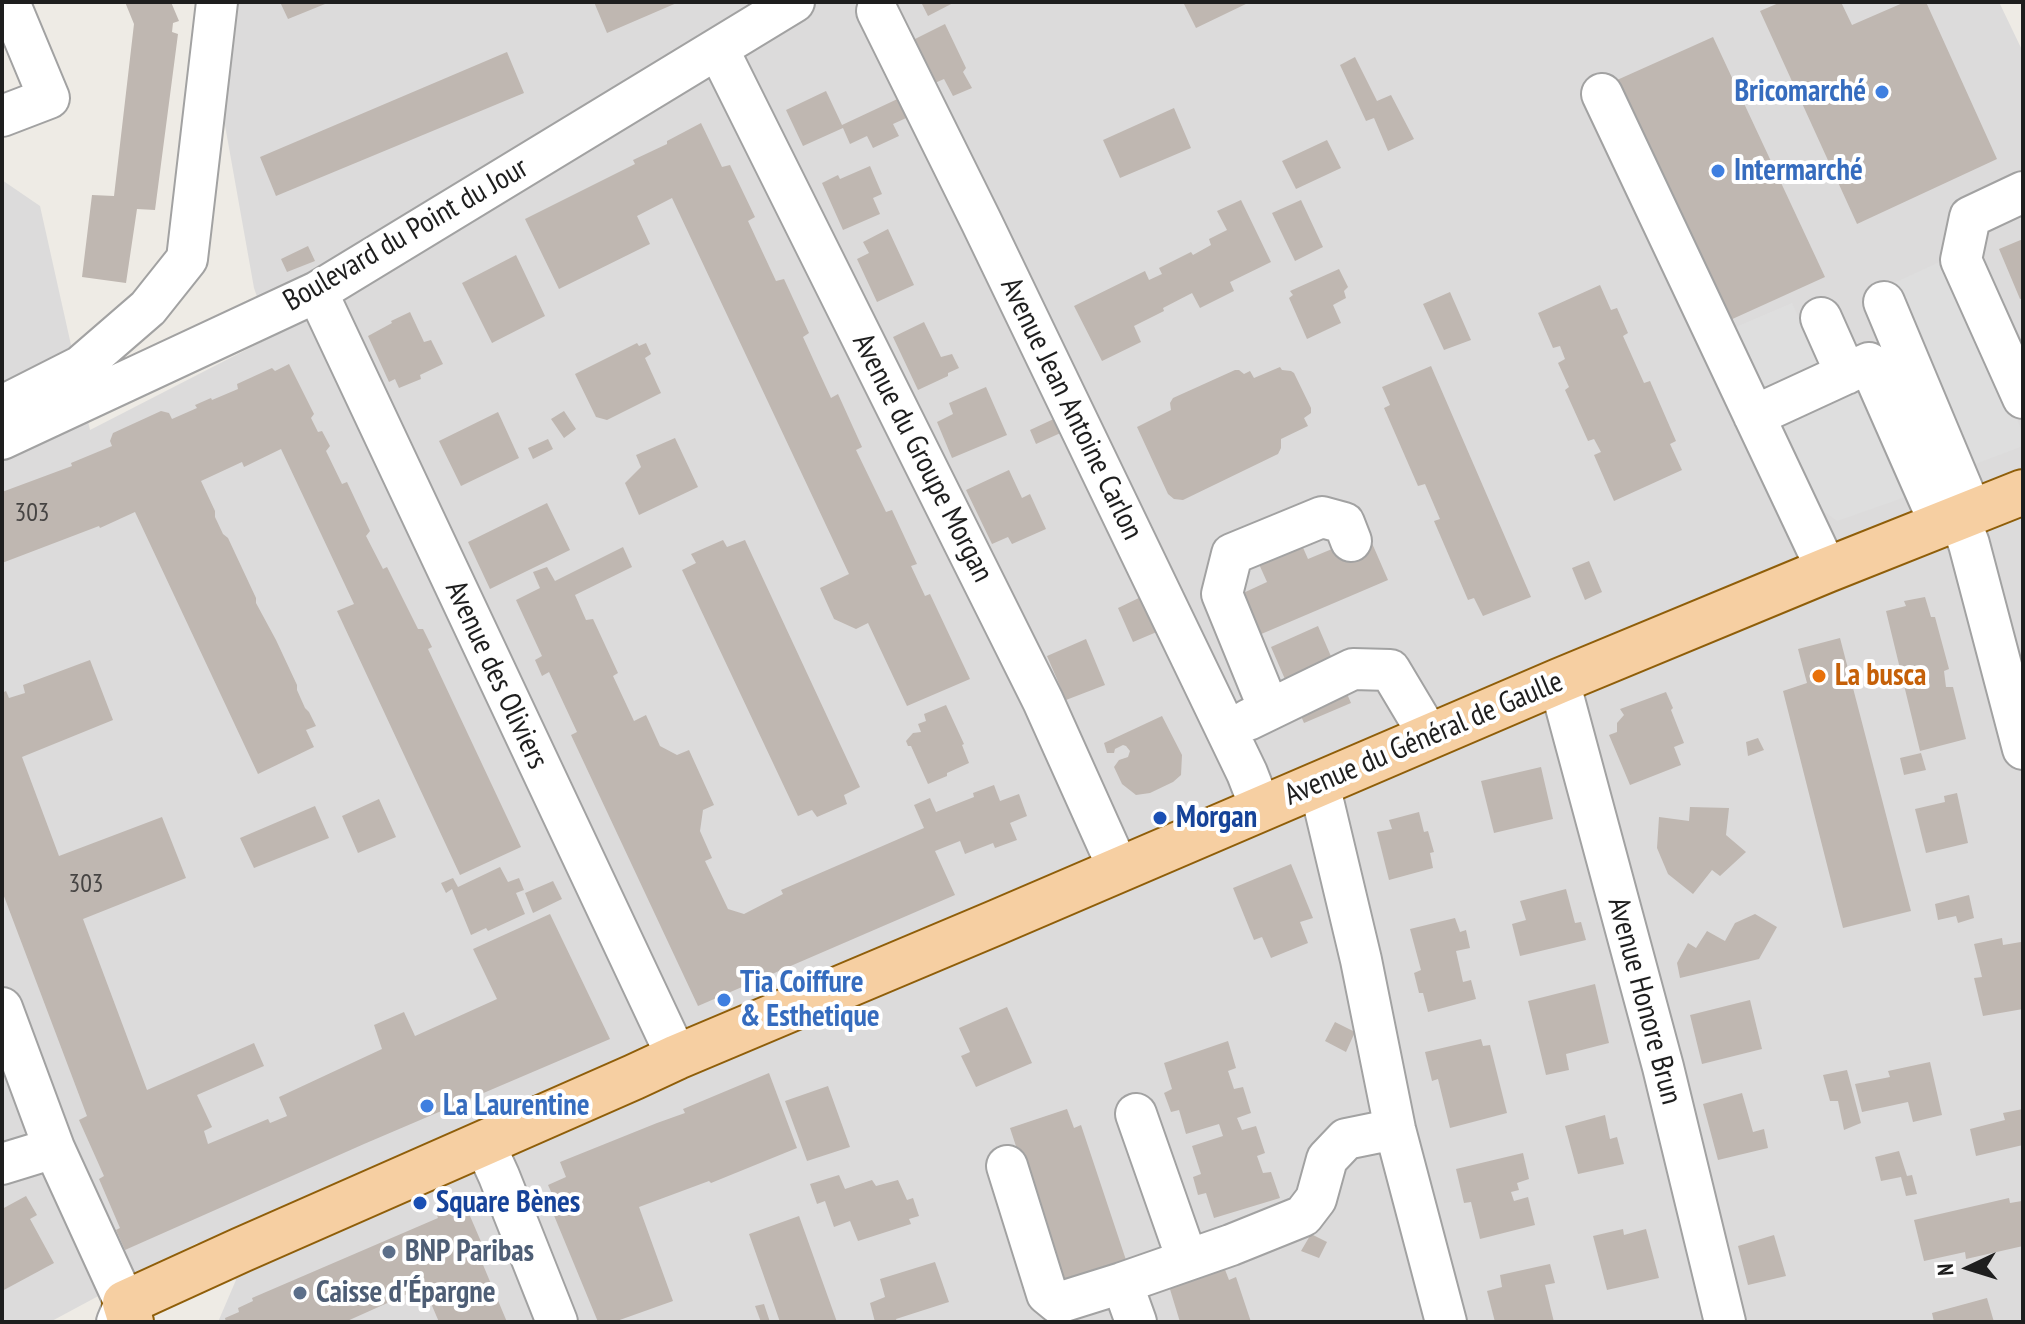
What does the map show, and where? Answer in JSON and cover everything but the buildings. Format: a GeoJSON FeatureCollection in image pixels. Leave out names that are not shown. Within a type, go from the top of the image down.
{"type":"FeatureCollection","features":[{"type":"Feature","properties":{"kind":"main road","name":"Avenue du Général de Gaulle"},"geometry":{"type":"LineString","coordinates":[[124,1316],[484,1143],[677,1057],[1559,681],[2023,492]]}},
{"type":"Feature","properties":{"kind":"street"},"geometry":{"type":"LineString","coordinates":[[2,116],[49,98],[9,2]]}},
{"type":"Feature","properties":{"kind":"street"},"geometry":{"type":"LineString","coordinates":[[2,438],[10,402],[81,366],[148,308],[187,259],[217,2]]}},
{"type":"Feature","properties":{"kind":"street","name":"Boulevard du Point du Jour"},"geometry":{"type":"LineString","coordinates":[[2,438],[317,292],[794,2]]}},
{"type":"Feature","properties":{"kind":"street","name":"Avenue Jean Antoine Carlon"},"geometry":{"type":"LineString","coordinates":[[877,11],[1226,730],[1261,809]]}},
{"type":"Feature","properties":{"kind":"street","name":"Avenue du Groupe Morgan"},"geometry":{"type":"LineString","coordinates":[[718,49],[1043,701],[1119,870]]}},
{"type":"Feature","properties":{"kind":"street"},"geometry":{"type":"LineString","coordinates":[[1602,94],[1827,570]]}},
{"type":"Feature","properties":{"kind":"street"},"geometry":{"type":"LineString","coordinates":[[2023,192],[1970,217],[1961,260],[2023,398]]}},
{"type":"Feature","properties":{"kind":"street","name":"Avenue des Oliviers"},"geometry":{"type":"LineString","coordinates":[[317,292],[677,1057]]}},
{"type":"Feature","properties":{"kind":"street"},"geometry":{"type":"LineString","coordinates":[[1884,302],[1969,544],[2023,749]]}},
{"type":"Feature","properties":{"kind":"street"},"geometry":{"type":"LineString","coordinates":[[1821,318],[1846,374]]}},
{"type":"Feature","properties":{"kind":"street"},"geometry":{"type":"LineString","coordinates":[[1754,416],[1869,363],[1899,432],[1957,517]]}},
{"type":"Feature","properties":{"kind":"street"},"geometry":{"type":"LineString","coordinates":[[1269,709],[1222,594],[1232,554],[1322,517],[1344,523],[1351,541]]}},
{"type":"Feature","properties":{"kind":"street"},"geometry":{"type":"LineString","coordinates":[[1226,730],[1353,669],[1390,670],[1430,737]]}},
{"type":"Feature","properties":{"kind":"street","name":"Avenue Honore Brun"},"geometry":{"type":"LineString","coordinates":[[1559,681],[1663,1067],[1725,1322]]}},
{"type":"Feature","properties":{"kind":"street"},"geometry":{"type":"LineString","coordinates":[[1319,784],[1361,960],[1395,1129],[1446,1322]]}},
{"type":"Feature","properties":{"kind":"street"},"geometry":{"type":"LineString","coordinates":[[2,1008],[54,1148],[124,1316]]}},
{"type":"Feature","properties":{"kind":"street"},"geometry":{"type":"LineString","coordinates":[[1136,1114],[1187,1259]]}},
{"type":"Feature","properties":{"kind":"street"},"geometry":{"type":"LineString","coordinates":[[1007,1166],[1047,1294],[1058,1303],[1231,1245],[1303,1216],[1316,1199],[1327,1159],[1346,1139],[1395,1129]]}},
{"type":"Feature","properties":{"kind":"street"},"geometry":{"type":"LineString","coordinates":[[484,1143],[557,1322]]}},
{"type":"Feature","properties":{"kind":"street"},"geometry":{"type":"LineString","coordinates":[[2,1164],[54,1148]]}},
{"type":"Feature","properties":{"kind":"street"},"geometry":{"type":"LineString","coordinates":[[1122,1283],[1136,1322]]}},
{"type":"Feature","properties":{"kind":"shaded area"},"geometry":{"type":"Polygon","coordinates":[[[203,2],[1999,2],[2023,52],[2023,1322],[218,1322],[236,1280],[197,1243],[50,1322],[2,1322],[2,180],[40,206],[90,430],[271,337],[254,288],[203,2]]]}},
{"type":"Feature","properties":{"kind":"shaded area"},"geometry":{"type":"Polygon","coordinates":[[[1946,259],[2023,433],[2023,446],[1970,466],[1894,283],[1946,259]]]}},
{"type":"Feature","properties":{"kind":"shaded area"},"geometry":{"type":"Polygon","coordinates":[[[1792,303],[1836,397],[1862,383],[1911,495],[1837,521],[1812,503],[1729,330],[1792,303]]]}},
{"type":"Feature","properties":{"kind":"place","name":"Bricomarché"},"geometry":{"type":"Point","coordinates":[1882,92]}},
{"type":"Feature","properties":{"kind":"place","name":"Intermarché"},"geometry":{"type":"Point","coordinates":[1718,171]}},
{"type":"Feature","properties":{"kind":"place","name":"La busca"},"geometry":{"type":"Point","coordinates":[1819,676]}},
{"type":"Feature","properties":{"kind":"place","name":"Morgan"},"geometry":{"type":"Point","coordinates":[1160,818]}},
{"type":"Feature","properties":{"kind":"place","name":"Tia Coiffure & Esthetique"},"geometry":{"type":"Point","coordinates":[724,1000]}},
{"type":"Feature","properties":{"kind":"place","name":"La Laurentine"},"geometry":{"type":"Point","coordinates":[427,1106]}},
{"type":"Feature","properties":{"kind":"place","name":"Square Bènes"},"geometry":{"type":"Point","coordinates":[420,1203]}},
{"type":"Feature","properties":{"kind":"place","name":"BNP Paribas"},"geometry":{"type":"Point","coordinates":[389,1252]}},
{"type":"Feature","properties":{"kind":"place","name":"Caisse d'Épargne"},"geometry":{"type":"Point","coordinates":[300,1293]}}]}
